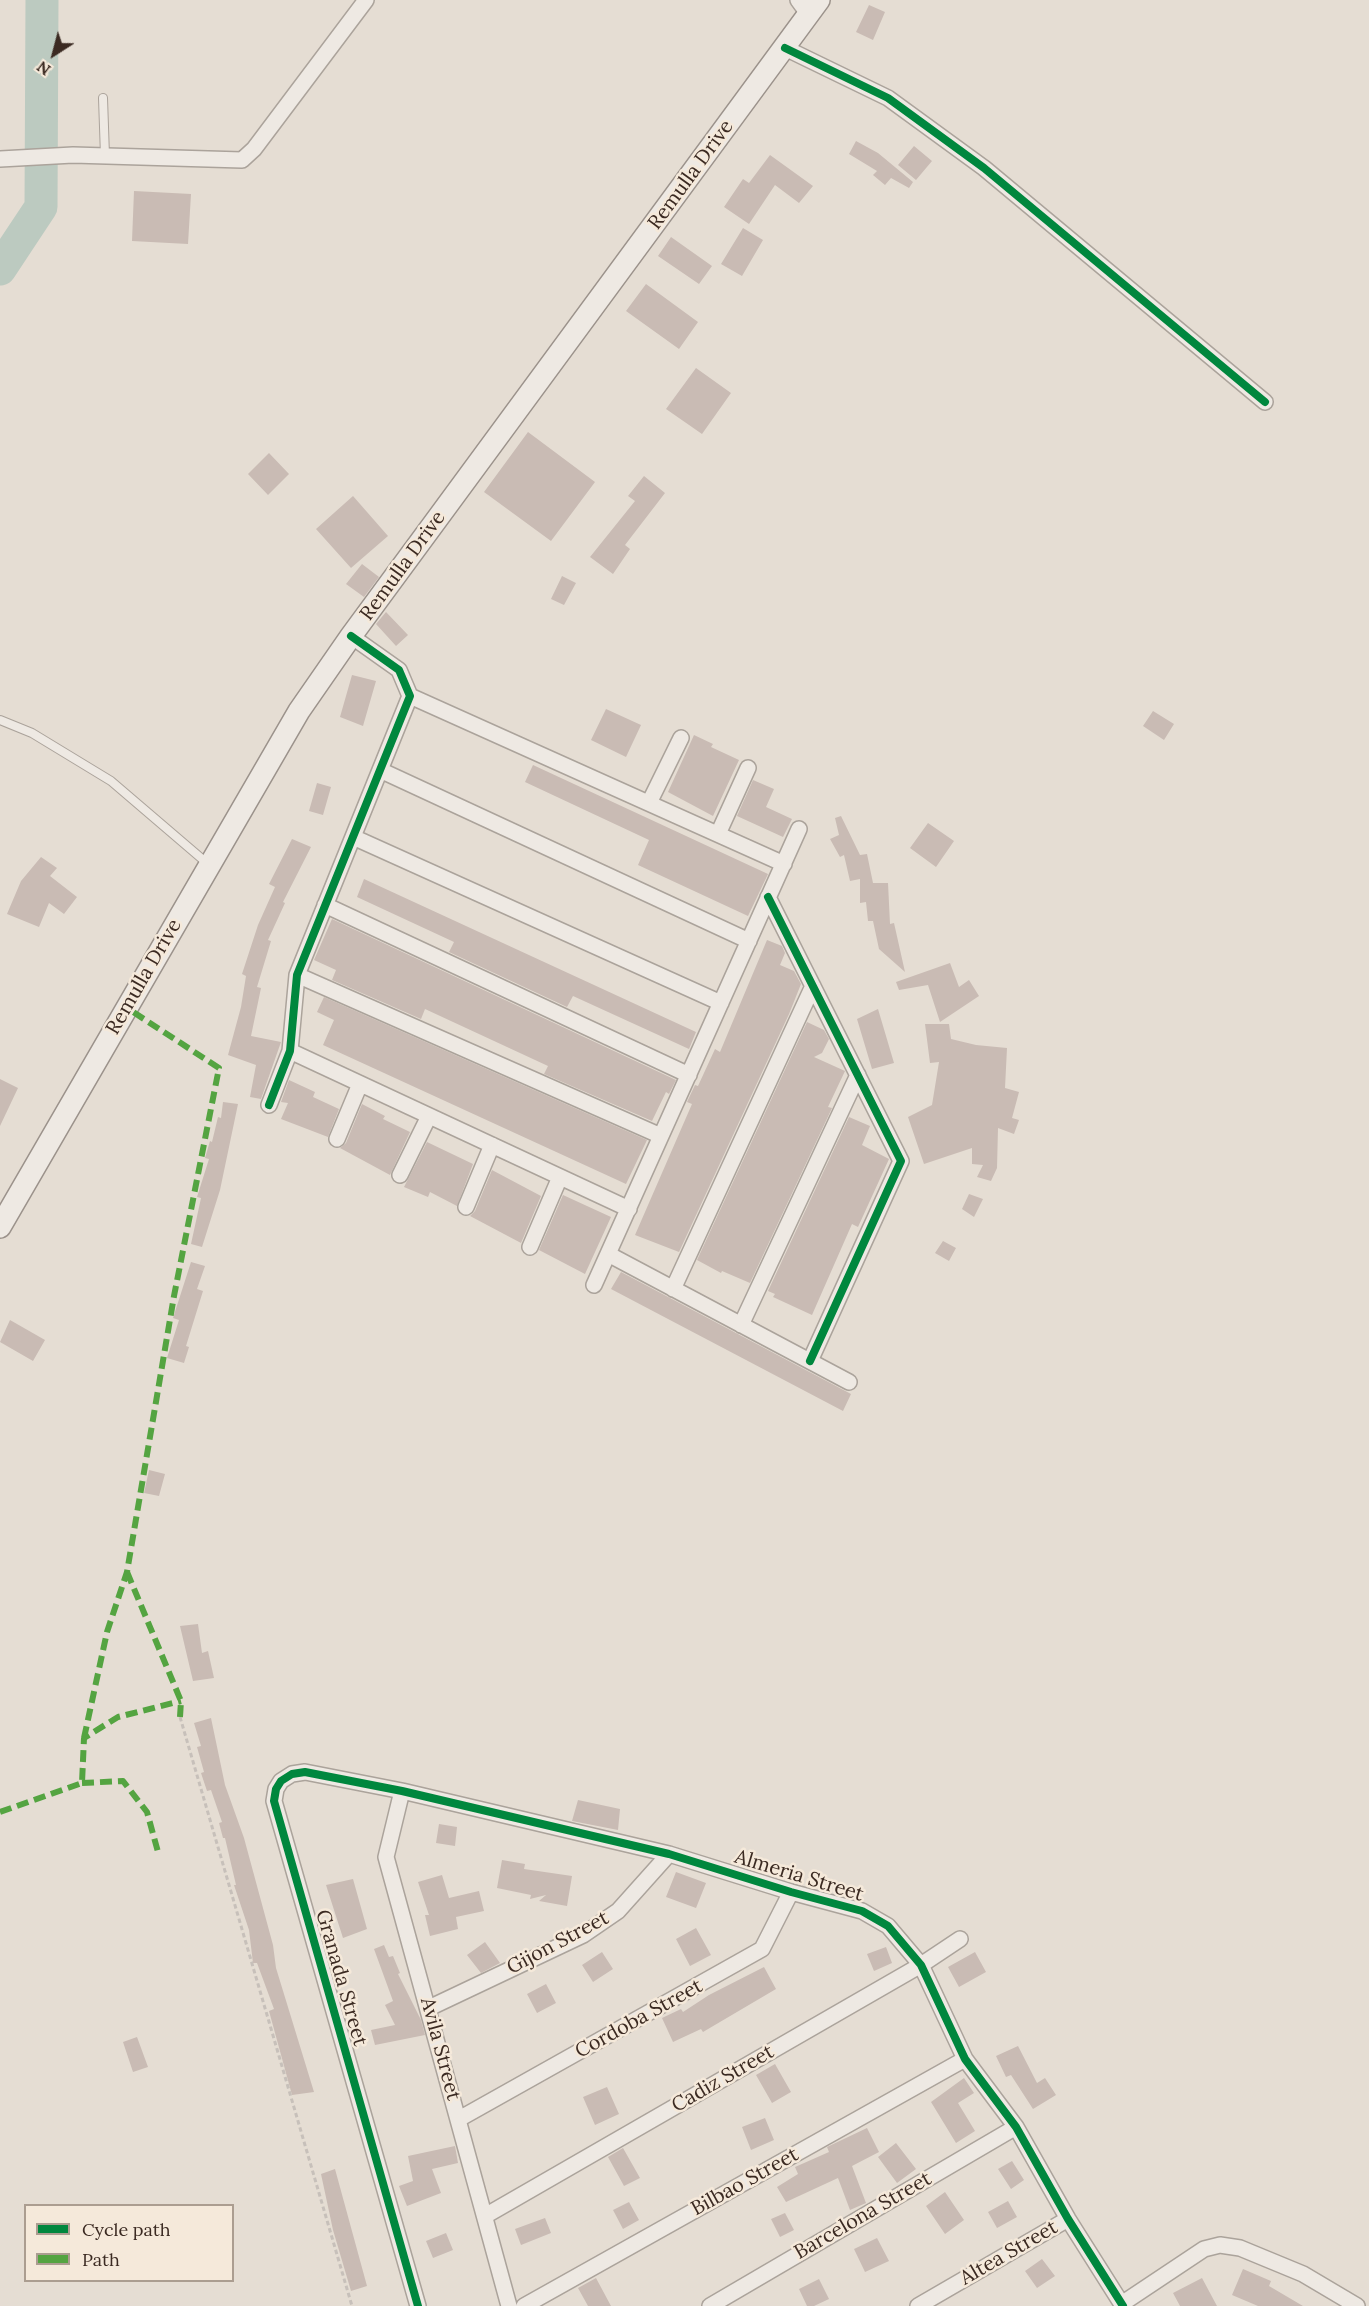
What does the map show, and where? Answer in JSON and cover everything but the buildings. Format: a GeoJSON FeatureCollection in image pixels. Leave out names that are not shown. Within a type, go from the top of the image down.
{"type":"FeatureCollection","features":[{"type":"Feature","properties":{"kind":"main road","name":"Remulla Drive"},"geometry":{"type":"LineString","coordinates":[[0,1227],[299,711],[351,636],[785,48],[809,5]]}},
{"type":"Feature","properties":{"kind":"street"},"geometry":{"type":"LineString","coordinates":[[2,159],[73,155],[243,160],[254,149],[366,0]]}},
{"type":"Feature","properties":{"kind":"street"},"geometry":{"type":"LineString","coordinates":[[785,48],[888,98],[984,168],[1265,402]]}},
{"type":"Feature","properties":{"kind":"street"},"geometry":{"type":"LineString","coordinates":[[351,636],[399,670],[410,696],[784,864]]}},
{"type":"Feature","properties":{"kind":"street"},"geometry":{"type":"LineString","coordinates":[[269,1105],[290,1051],[297,975],[410,696]]}},
{"type":"Feature","properties":{"kind":"street"},"geometry":{"type":"LineString","coordinates":[[649,804],[681,738]]}},
{"type":"Feature","properties":{"kind":"street"},"geometry":{"type":"LineString","coordinates":[[718,834],[748,768]]}},
{"type":"Feature","properties":{"kind":"street"},"geometry":{"type":"LineString","coordinates":[[380,770],[749,941]]}},
{"type":"Feature","properties":{"kind":"street"},"geometry":{"type":"LineString","coordinates":[[594,1286],[799,829]]}},
{"type":"Feature","properties":{"kind":"street"},"geometry":{"type":"LineString","coordinates":[[353,837],[721,1003]]}},
{"type":"Feature","properties":{"kind":"street"},"geometry":{"type":"LineString","coordinates":[[768,897],[902,1161],[810,1361]]}},
{"type":"Feature","properties":{"kind":"street"},"geometry":{"type":"LineString","coordinates":[[326,905],[689,1075]]}},
{"type":"Feature","properties":{"kind":"street"},"geometry":{"type":"LineString","coordinates":[[297,975],[661,1136]]}},
{"type":"Feature","properties":{"kind":"street"},"geometry":{"type":"LineString","coordinates":[[673,1289],[813,986]]}},
{"type":"Feature","properties":{"kind":"street"},"geometry":{"type":"LineString","coordinates":[[290,1051],[629,1209]]}},
{"type":"Feature","properties":{"kind":"street"},"geometry":{"type":"LineString","coordinates":[[741,1325],[858,1075]]}},
{"type":"Feature","properties":{"kind":"street"},"geometry":{"type":"LineString","coordinates":[[337,1139],[360,1084]]}},
{"type":"Feature","properties":{"kind":"street"},"geometry":{"type":"LineString","coordinates":[[400,1175],[429,1116]]}},
{"type":"Feature","properties":{"kind":"street"},"geometry":{"type":"LineString","coordinates":[[466,1208],[492,1145]]}},
{"type":"Feature","properties":{"kind":"street"},"geometry":{"type":"LineString","coordinates":[[530,1247],[560,1177]]}},
{"type":"Feature","properties":{"kind":"street"},"geometry":{"type":"LineString","coordinates":[[608,1254],[849,1382]]}},
{"type":"Feature","properties":{"kind":"street","name":"Granada Street"},"geometry":{"type":"LineString","coordinates":[[402,1791],[305,1772],[292,1774],[281,1781],[276,1789],[274,1801],[418,2306]]}},
{"type":"Feature","properties":{"kind":"street","name":"Almeria Street"},"geometry":{"type":"LineString","coordinates":[[402,1791],[669,1854],[791,1892],[862,1911],[888,1926],[921,1965],[965,2059],[1016,2127],[1068,2219],[1123,2304]]}},
{"type":"Feature","properties":{"kind":"street","name":"Avila Street"},"geometry":{"type":"LineString","coordinates":[[402,1791],[386,1857],[509,2306]]}},
{"type":"Feature","properties":{"kind":"street","name":"Gijon Street"},"geometry":{"type":"LineString","coordinates":[[429,2008],[583,1935],[618,1911],[669,1854]]}},
{"type":"Feature","properties":{"kind":"street","name":"Cordoba Street"},"geometry":{"type":"LineString","coordinates":[[459,2119],[762,1949],[791,1892]]}},
{"type":"Feature","properties":{"kind":"street","name":"Cadiz Street"},"geometry":{"type":"LineString","coordinates":[[485,2216],[921,1965],[960,1939]]}},
{"type":"Feature","properties":{"kind":"street","name":"Bilbao Street"},"geometry":{"type":"LineString","coordinates":[[524,2306],[965,2059]]}},
{"type":"Feature","properties":{"kind":"street","name":"Barcelona Street"},"geometry":{"type":"LineString","coordinates":[[710,2306],[1016,2127]]}},
{"type":"Feature","properties":{"kind":"street","name":"Altea Street"},"geometry":{"type":"LineString","coordinates":[[918,2306],[1068,2219]]}},
{"type":"Feature","properties":{"kind":"street"},"geometry":{"type":"LineString","coordinates":[[1123,2304],[1204,2249],[1221,2245],[1240,2248],[1303,2274],[1357,2306]]}},
{"type":"Feature","properties":{"kind":"lane"},"geometry":{"type":"LineString","coordinates":[[103,98],[105,156]]}},
{"type":"Feature","properties":{"kind":"lane"},"geometry":{"type":"LineString","coordinates":[[0,720],[32,733],[111,781],[209,866]]}},
{"type":"Feature","properties":{"kind":"path"},"geometry":{"type":"LineString","coordinates":[[180,1717],[352,2306]]}},
{"type":"Feature","properties":{"kind":"waterway"},"geometry":{"type":"LineString","coordinates":[[0,269],[41,207],[42,0]]}},
{"type":"Feature","properties":{"kind":"marked path"},"geometry":{"type":"LineString","coordinates":[[84,1738],[107,1632],[127,1572],[174,1296],[219,1068],[127,1008]]}},
{"type":"Feature","properties":{"kind":"marked path"},"geometry":{"type":"LineString","coordinates":[[127,1572],[181,1701],[180,1717]]}},
{"type":"Feature","properties":{"kind":"marked path"},"geometry":{"type":"LineString","coordinates":[[0,1812],[82,1783],[84,1738],[118,1717],[181,1701]]}},
{"type":"Feature","properties":{"kind":"marked path"},"geometry":{"type":"LineString","coordinates":[[82,1783],[123,1781],[147,1812],[158,1852]]}},
{"type":"Feature","properties":{"kind":"cycle path"},"geometry":{"type":"LineString","coordinates":[[785,48],[888,98],[984,168],[1265,402]]}},
{"type":"Feature","properties":{"kind":"cycle path"},"geometry":{"type":"LineString","coordinates":[[269,1105],[290,1051],[297,975],[410,696],[399,670],[351,636]]}},
{"type":"Feature","properties":{"kind":"cycle path"},"geometry":{"type":"LineString","coordinates":[[768,897],[901,1161],[810,1361]]}},
{"type":"Feature","properties":{"kind":"cycle path"},"geometry":{"type":"LineString","coordinates":[[418,2306],[274,1801],[276,1789],[281,1781],[292,1774],[305,1772],[402,1791],[669,1854],[791,1892],[862,1911],[888,1926],[921,1965],[965,2059],[1016,2127],[1068,2219],[1123,2306]]}}]}
